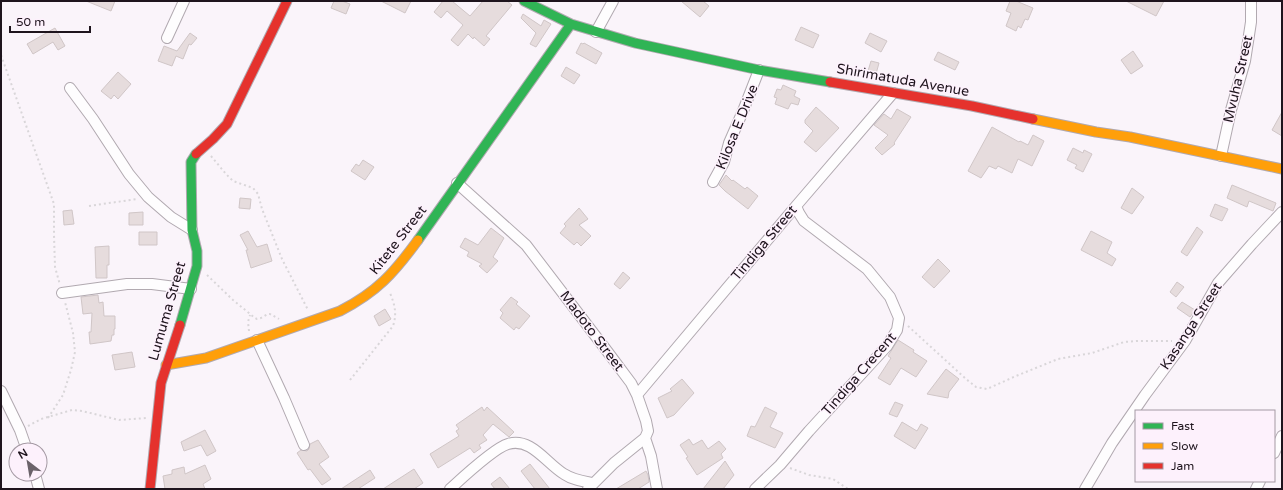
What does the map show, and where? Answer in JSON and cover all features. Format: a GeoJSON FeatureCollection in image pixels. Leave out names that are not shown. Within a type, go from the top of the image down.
{"type":"FeatureCollection","features":[{"type":"Feature","properties":{"kind":"street"},"geometry":{"type":"LineString","coordinates":[[167,38],[184,1]]}},
{"type":"Feature","properties":{"kind":"street","name":"Lumuma Street"},"geometry":{"type":"LineString","coordinates":[[150,489],[161,383],[192,289],[197,266],[197,251],[192,230],[191,162],[196,154],[227,124],[287,1]]}},
{"type":"Feature","properties":{"kind":"street","name":"Shirimatuda Avenue"},"geometry":{"type":"LineString","coordinates":[[524,1],[571,24],[677,53],[759,70],[972,106],[1282,169]]}},
{"type":"Feature","properties":{"kind":"street"},"geometry":{"type":"LineString","coordinates":[[596,32],[614,1]]}},
{"type":"Feature","properties":{"kind":"street","name":"Mvuha Street"},"geometry":{"type":"LineString","coordinates":[[1221,156],[1231,110],[1245,61],[1251,22],[1251,1]]}},
{"type":"Feature","properties":{"kind":"street","name":"Kitete Street"},"geometry":{"type":"LineString","coordinates":[[166,365],[186,360],[206,358],[292,328],[350,306],[373,291],[386,280],[413,247],[571,24]]}},
{"type":"Feature","properties":{"kind":"street","name":"Kilosa E Drive"},"geometry":{"type":"LineString","coordinates":[[713,182],[724,162],[729,143],[759,70]]}},
{"type":"Feature","properties":{"kind":"street"},"geometry":{"type":"LineString","coordinates":[[70,88],[93,119],[129,174],[148,197],[171,216],[192,230]]}},
{"type":"Feature","properties":{"kind":"street","name":"Tindiga Street"},"geometry":{"type":"LineString","coordinates":[[637,395],[893,93]]}},
{"type":"Feature","properties":{"kind":"street","name":"Madoto Street"},"geometry":{"type":"LineString","coordinates":[[457,183],[526,245],[542,264],[631,384],[637,395],[646,421],[648,431],[645,438],[651,456],[657,489]]}},
{"type":"Feature","properties":{"kind":"street","name":"Tindiga Crecent"},"geometry":{"type":"LineString","coordinates":[[754,489],[780,465],[887,346],[897,330],[899,318],[890,297],[867,269],[804,221],[796,206]]}},
{"type":"Feature","properties":{"kind":"street","name":"Kasanga Street"},"geometry":{"type":"LineString","coordinates":[[1085,489],[1112,443],[1185,341],[1218,283],[1282,212]]}},
{"type":"Feature","properties":{"kind":"street"},"geometry":{"type":"LineString","coordinates":[[62,293],[127,284],[158,285],[192,289]]}},
{"type":"Feature","properties":{"kind":"street"},"geometry":{"type":"LineString","coordinates":[[254,341],[284,398],[304,445]]}},
{"type":"Feature","properties":{"kind":"street"},"geometry":{"type":"LineString","coordinates":[[1,391],[24,442]]}},
{"type":"Feature","properties":{"kind":"street"},"geometry":{"type":"LineString","coordinates":[[1275,451],[1282,436]]}},
{"type":"Feature","properties":{"kind":"street"},"geometry":{"type":"LineString","coordinates":[[450,489],[494,452],[507,444],[519,443],[532,448],[565,475],[590,486],[645,438]]}},
{"type":"Feature","properties":{"kind":"path"},"geometry":{"type":"LineString","coordinates":[[1,56],[54,204],[55,267],[73,333],[75,352],[71,370],[63,395],[48,418]]}},
{"type":"Feature","properties":{"kind":"path"},"geometry":{"type":"LineString","coordinates":[[204,147],[233,181],[253,188],[258,194],[262,209],[282,259],[313,320]]}},
{"type":"Feature","properties":{"kind":"path"},"geometry":{"type":"LineString","coordinates":[[89,206],[148,197]]}},
{"type":"Feature","properties":{"kind":"path"},"geometry":{"type":"LineString","coordinates":[[197,266],[250,315],[257,319],[270,314],[292,328]]}},
{"type":"Feature","properties":{"kind":"path"},"geometry":{"type":"LineString","coordinates":[[350,380],[393,326],[396,317],[394,305],[386,280]]}},
{"type":"Feature","properties":{"kind":"path"},"geometry":{"type":"LineString","coordinates":[[250,315],[248,322],[254,341]]}},
{"type":"Feature","properties":{"kind":"path"},"geometry":{"type":"LineString","coordinates":[[899,318],[966,379],[976,387],[987,389],[1058,359],[1092,352],[1124,342],[1150,340],[1185,341]]}},
{"type":"Feature","properties":{"kind":"path"},"geometry":{"type":"LineString","coordinates":[[20,430],[42,419],[72,410],[119,420],[157,416]]}},
{"type":"Feature","properties":{"kind":"path"},"geometry":{"type":"LineString","coordinates":[[780,465],[809,475],[832,479],[848,489]]}},
{"type":"Feature","properties":{"kind":"building"},"geometry":{"type":"Polygon","coordinates":[[[86,1],[115,1],[111,11],[86,1]]]}},
{"type":"Feature","properties":{"kind":"building"},"geometry":{"type":"Polygon","coordinates":[[[334,1],[342,1],[350,4],[346,14],[331,8],[334,1]]]}},
{"type":"Feature","properties":{"kind":"building"},"geometry":{"type":"Polygon","coordinates":[[[381,1],[411,1],[405,13],[381,1]]]}},
{"type":"Feature","properties":{"kind":"building"},"geometry":{"type":"Polygon","coordinates":[[[443,1],[452,1],[470,16],[483,1],[507,1],[512,5],[486,36],[490,39],[484,46],[468,34],[458,46],[451,40],[463,25],[447,11],[441,18],[434,12],[443,1]]]}},
{"type":"Feature","properties":{"kind":"building"},"geometry":{"type":"Polygon","coordinates":[[[681,1],[703,1],[709,6],[700,17],[681,1]]]}},
{"type":"Feature","properties":{"kind":"building"},"geometry":{"type":"Polygon","coordinates":[[[1010,1],[1016,1],[1033,8],[1028,20],[1025,19],[1021,28],[1018,26],[1016,31],[1006,26],[1011,13],[1006,11],[1010,1]]]}},
{"type":"Feature","properties":{"kind":"building"},"geometry":{"type":"Polygon","coordinates":[[[1126,1],[1164,1],[1156,16],[1126,1]]]}},
{"type":"Feature","properties":{"kind":"building"},"geometry":{"type":"Polygon","coordinates":[[[523,14],[541,26],[544,20],[551,24],[536,47],[530,44],[536,33],[521,18],[523,14]]]}},
{"type":"Feature","properties":{"kind":"building"},"geometry":{"type":"Polygon","coordinates":[[[801,27],[819,35],[813,48],[795,40],[801,27]]]}},
{"type":"Feature","properties":{"kind":"building"},"geometry":{"type":"Polygon","coordinates":[[[55,28],[65,46],[58,50],[53,42],[33,54],[27,44],[55,28]]]}},
{"type":"Feature","properties":{"kind":"building"},"geometry":{"type":"Polygon","coordinates":[[[190,33],[197,38],[191,45],[189,44],[183,59],[176,56],[172,66],[158,61],[164,46],[177,51],[190,33]]]}},
{"type":"Feature","properties":{"kind":"building"},"geometry":{"type":"Polygon","coordinates":[[[870,33],[887,41],[881,52],[865,43],[870,33]]]}},
{"type":"Feature","properties":{"kind":"building"},"geometry":{"type":"Polygon","coordinates":[[[581,43],[584,43],[602,53],[596,64],[576,53],[581,43]]]}},
{"type":"Feature","properties":{"kind":"building"},"geometry":{"type":"Polygon","coordinates":[[[1133,51],[1143,66],[1131,74],[1121,60],[1133,51]]]}},
{"type":"Feature","properties":{"kind":"building"},"geometry":{"type":"Polygon","coordinates":[[[938,52],[959,62],[955,70],[934,60],[938,52]]]}},
{"type":"Feature","properties":{"kind":"building"},"geometry":{"type":"Polygon","coordinates":[[[871,61],[879,63],[876,74],[868,71],[871,61]]]}},
{"type":"Feature","properties":{"kind":"building"},"geometry":{"type":"Polygon","coordinates":[[[566,67],[580,75],[574,84],[561,76],[566,67]]]}},
{"type":"Feature","properties":{"kind":"building"},"geometry":{"type":"Polygon","coordinates":[[[118,72],[131,84],[118,99],[114,95],[111,99],[101,91],[118,72]]]}},
{"type":"Feature","properties":{"kind":"building"},"geometry":{"type":"Polygon","coordinates":[[[783,85],[796,91],[794,96],[800,99],[798,105],[791,103],[788,109],[775,104],[777,98],[774,97],[777,89],[781,90],[783,85]]]}},
{"type":"Feature","properties":{"kind":"building"},"geometry":{"type":"Polygon","coordinates":[[[816,107],[839,128],[816,152],[804,142],[813,131],[805,123],[805,120],[816,107]]]}},
{"type":"Feature","properties":{"kind":"building"},"geometry":{"type":"Polygon","coordinates":[[[897,109],[911,117],[894,143],[895,144],[882,155],[875,148],[888,135],[874,125],[884,114],[891,119],[897,109]]]}},
{"type":"Feature","properties":{"kind":"building"},"geometry":{"type":"Polygon","coordinates":[[[1282,112],[1282,136],[1272,130],[1282,112]]]}},
{"type":"Feature","properties":{"kind":"building"},"geometry":{"type":"Polygon","coordinates":[[[992,127],[1019,142],[1020,141],[1028,145],[1033,135],[1044,141],[1032,166],[1018,159],[1012,173],[998,166],[996,169],[989,166],[981,178],[968,171],[992,127]]]}},
{"type":"Feature","properties":{"kind":"building"},"geometry":{"type":"Polygon","coordinates":[[[1073,148],[1083,153],[1084,150],[1092,154],[1083,172],[1075,168],[1077,165],[1067,160],[1073,148]]]}},
{"type":"Feature","properties":{"kind":"building"},"geometry":{"type":"Polygon","coordinates":[[[363,160],[374,167],[365,180],[351,171],[356,164],[359,166],[363,160]]]}},
{"type":"Feature","properties":{"kind":"building"},"geometry":{"type":"Polygon","coordinates":[[[726,175],[732,181],[733,180],[745,189],[747,187],[758,196],[748,209],[719,185],[726,175]]]}},
{"type":"Feature","properties":{"kind":"building"},"geometry":{"type":"Polygon","coordinates":[[[1232,185],[1276,203],[1273,211],[1249,201],[1247,207],[1227,198],[1232,185]]]}},
{"type":"Feature","properties":{"kind":"building"},"geometry":{"type":"Polygon","coordinates":[[[1132,188],[1144,197],[1132,214],[1121,208],[1132,188]]]}},
{"type":"Feature","properties":{"kind":"building"},"geometry":{"type":"Polygon","coordinates":[[[240,198],[251,199],[250,209],[239,208],[240,198]]]}},
{"type":"Feature","properties":{"kind":"building"},"geometry":{"type":"Polygon","coordinates":[[[1215,204],[1228,209],[1222,221],[1210,216],[1215,204]]]}},
{"type":"Feature","properties":{"kind":"building"},"geometry":{"type":"Polygon","coordinates":[[[579,208],[588,219],[579,225],[591,236],[581,246],[577,242],[574,245],[560,233],[566,226],[564,224],[579,208]]]}},
{"type":"Feature","properties":{"kind":"building"},"geometry":{"type":"Polygon","coordinates":[[[72,210],[74,224],[64,225],[63,211],[72,210]]]}},
{"type":"Feature","properties":{"kind":"building"},"geometry":{"type":"Polygon","coordinates":[[[143,212],[143,225],[129,225],[129,213],[143,212]]]}},
{"type":"Feature","properties":{"kind":"building"},"geometry":{"type":"Polygon","coordinates":[[[1197,227],[1203,232],[1187,256],[1181,252],[1197,227]]]}},
{"type":"Feature","properties":{"kind":"building"},"geometry":{"type":"Polygon","coordinates":[[[491,228],[504,238],[493,257],[498,261],[487,273],[479,266],[482,264],[467,256],[469,252],[460,247],[465,238],[478,245],[491,228]]]}},
{"type":"Feature","properties":{"kind":"building"},"geometry":{"type":"Polygon","coordinates":[[[248,231],[257,247],[267,244],[272,261],[251,268],[246,250],[248,250],[240,235],[248,231]]]}},
{"type":"Feature","properties":{"kind":"building"},"geometry":{"type":"Polygon","coordinates":[[[1091,231],[1112,242],[1107,253],[1116,259],[1112,266],[1081,250],[1091,231]]]}},
{"type":"Feature","properties":{"kind":"building"},"geometry":{"type":"Polygon","coordinates":[[[139,232],[157,232],[157,245],[139,245],[139,232]]]}},
{"type":"Feature","properties":{"kind":"building"},"geometry":{"type":"Polygon","coordinates":[[[109,246],[107,278],[96,278],[95,247],[109,246]]]}},
{"type":"Feature","properties":{"kind":"building"},"geometry":{"type":"Polygon","coordinates":[[[938,259],[950,271],[934,288],[922,277],[938,259]]]}},
{"type":"Feature","properties":{"kind":"building"},"geometry":{"type":"Polygon","coordinates":[[[623,272],[630,278],[620,289],[614,284],[623,272]]]}},
{"type":"Feature","properties":{"kind":"building"},"geometry":{"type":"Polygon","coordinates":[[[1177,282],[1184,287],[1176,297],[1170,292],[1177,282]]]}},
{"type":"Feature","properties":{"kind":"building"},"geometry":{"type":"Polygon","coordinates":[[[98,295],[99,303],[103,302],[104,316],[115,316],[115,329],[111,341],[90,344],[89,332],[91,332],[92,313],[83,314],[81,297],[98,295]]]}},
{"type":"Feature","properties":{"kind":"building"},"geometry":{"type":"Polygon","coordinates":[[[511,297],[518,302],[516,304],[530,316],[519,329],[516,327],[514,330],[500,318],[503,313],[500,310],[511,297]]]}},
{"type":"Feature","properties":{"kind":"building"},"geometry":{"type":"Polygon","coordinates":[[[1182,302],[1195,310],[1190,317],[1177,308],[1182,302]]]}},
{"type":"Feature","properties":{"kind":"building"},"geometry":{"type":"Polygon","coordinates":[[[385,309],[391,319],[379,326],[374,316],[385,309]]]}},
{"type":"Feature","properties":{"kind":"building"},"geometry":{"type":"Polygon","coordinates":[[[898,340],[914,350],[913,352],[927,361],[916,377],[901,368],[890,385],[878,378],[891,358],[888,356],[898,340]]]}},
{"type":"Feature","properties":{"kind":"building"},"geometry":{"type":"Polygon","coordinates":[[[132,352],[135,367],[115,370],[112,355],[132,352]]]}},
{"type":"Feature","properties":{"kind":"building"},"geometry":{"type":"Polygon","coordinates":[[[946,369],[959,379],[949,392],[948,398],[927,394],[946,369]]]}},
{"type":"Feature","properties":{"kind":"building"},"geometry":{"type":"Polygon","coordinates":[[[682,379],[694,393],[674,415],[667,418],[658,398],[672,391],[670,389],[682,379]]]}},
{"type":"Feature","properties":{"kind":"building"},"geometry":{"type":"Polygon","coordinates":[[[895,402],[903,405],[897,417],[889,414],[895,402]]]}},
{"type":"Feature","properties":{"kind":"building"},"geometry":{"type":"Polygon","coordinates":[[[482,407],[484,411],[487,407],[514,432],[509,437],[493,424],[483,435],[487,440],[479,445],[481,448],[474,453],[470,448],[438,468],[430,454],[459,436],[456,431],[459,429],[456,425],[482,407]]]}},
{"type":"Feature","properties":{"kind":"building"},"geometry":{"type":"Polygon","coordinates":[[[765,407],[777,413],[770,427],[783,433],[775,448],[747,436],[751,426],[755,427],[765,407]]]}},
{"type":"Feature","properties":{"kind":"building"},"geometry":{"type":"Polygon","coordinates":[[[902,422],[917,431],[921,424],[928,428],[915,449],[894,436],[902,422]]]}},
{"type":"Feature","properties":{"kind":"building"},"geometry":{"type":"Polygon","coordinates":[[[205,430],[216,451],[207,456],[201,445],[184,451],[181,442],[205,430]]]}},
{"type":"Feature","properties":{"kind":"building"},"geometry":{"type":"Polygon","coordinates":[[[689,439],[693,445],[702,440],[708,449],[719,441],[726,449],[721,454],[723,458],[697,475],[680,445],[689,439]]]}},
{"type":"Feature","properties":{"kind":"building"},"geometry":{"type":"Polygon","coordinates":[[[318,440],[329,457],[319,464],[331,479],[322,485],[310,469],[308,470],[297,453],[301,450],[307,451],[310,444],[318,440]]]}},
{"type":"Feature","properties":{"kind":"building"},"geometry":{"type":"Polygon","coordinates":[[[725,461],[734,475],[723,489],[703,489],[725,461]]]}},
{"type":"Feature","properties":{"kind":"building"},"geometry":{"type":"Polygon","coordinates":[[[530,464],[550,489],[535,489],[521,471],[530,464]]]}},
{"type":"Feature","properties":{"kind":"building"},"geometry":{"type":"Polygon","coordinates":[[[205,465],[211,479],[203,484],[205,489],[165,489],[163,476],[172,474],[172,470],[184,467],[185,474],[205,465]]]}},
{"type":"Feature","properties":{"kind":"building"},"geometry":{"type":"Polygon","coordinates":[[[414,469],[423,483],[414,489],[383,489],[414,469]]]}},
{"type":"Feature","properties":{"kind":"building"},"geometry":{"type":"Polygon","coordinates":[[[370,470],[375,478],[358,489],[341,489],[370,470]]]}},
{"type":"Feature","properties":{"kind":"building"},"geometry":{"type":"Polygon","coordinates":[[[646,471],[649,482],[638,489],[616,489],[646,471]]]}},
{"type":"Feature","properties":{"kind":"building"},"geometry":{"type":"Polygon","coordinates":[[[500,477],[510,489],[495,489],[491,484],[500,477]]]}},
{"type":"Feature","properties":{"kind":"traffic: fast"},"geometry":{"type":"LineString","coordinates":[[524,1],[571,24],[635,43],[759,70],[830,82]]}},
{"type":"Feature","properties":{"kind":"traffic: fast"},"geometry":{"type":"LineString","coordinates":[[418,240],[571,24]]}},
{"type":"Feature","properties":{"kind":"traffic: fast"},"geometry":{"type":"LineString","coordinates":[[180,325],[197,266],[197,251],[192,230],[191,162],[196,154]]}},
{"type":"Feature","properties":{"kind":"traffic: slow"},"geometry":{"type":"LineString","coordinates":[[1033,119],[1096,132],[1130,137],[1282,169]]}},
{"type":"Feature","properties":{"kind":"traffic: slow"},"geometry":{"type":"LineString","coordinates":[[166,365],[206,358],[340,311],[364,297],[384,281],[418,240]]}},
{"type":"Feature","properties":{"kind":"traffic: jam"},"geometry":{"type":"LineString","coordinates":[[196,154],[227,124],[287,1]]}},
{"type":"Feature","properties":{"kind":"traffic: jam"},"geometry":{"type":"LineString","coordinates":[[830,82],[972,106],[1033,119]]}},
{"type":"Feature","properties":{"kind":"traffic: jam"},"geometry":{"type":"LineString","coordinates":[[150,489],[161,383],[180,325]]}}]}
